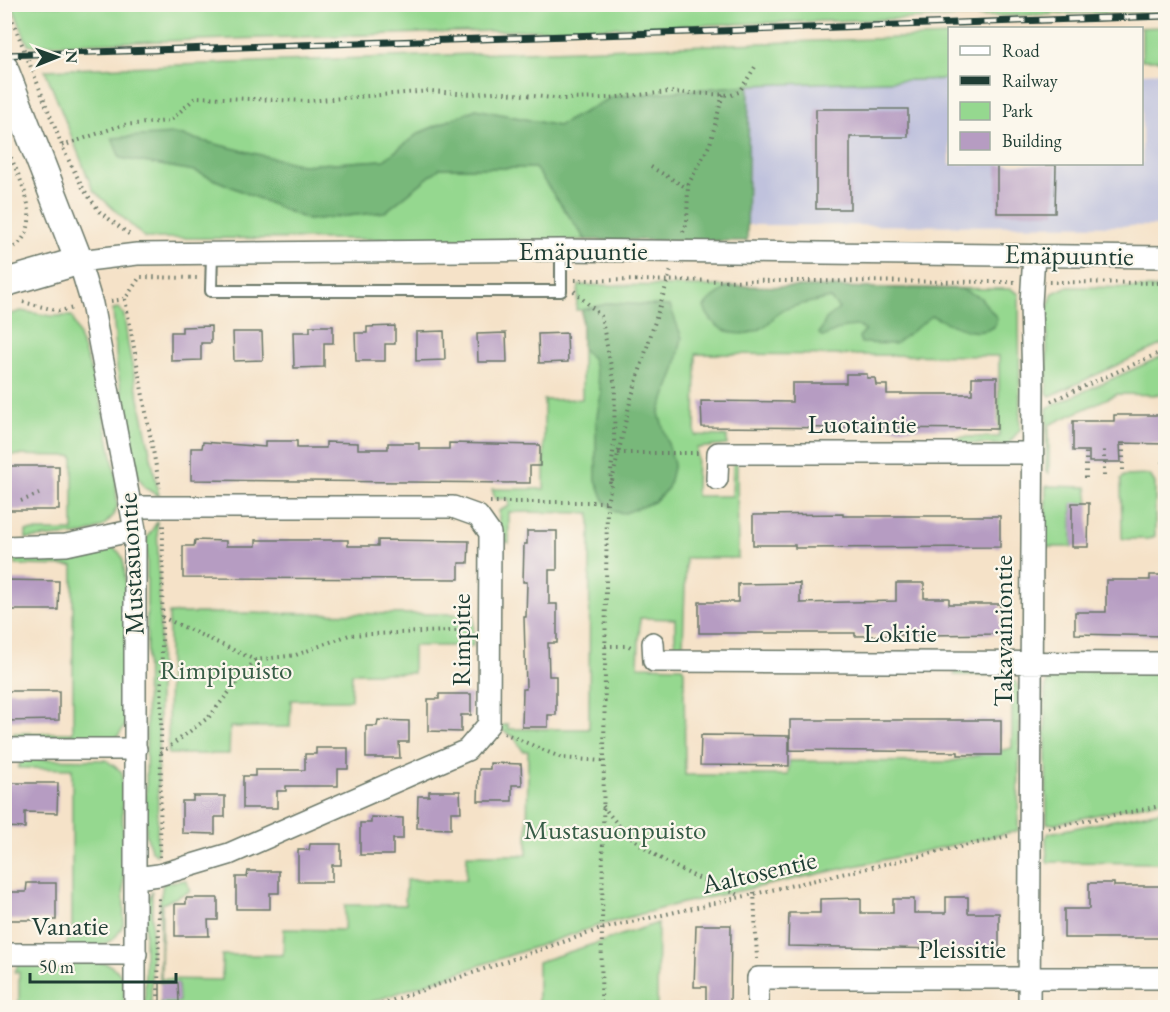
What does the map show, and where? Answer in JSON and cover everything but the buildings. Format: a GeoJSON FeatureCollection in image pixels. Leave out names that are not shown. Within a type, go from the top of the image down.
{"type":"FeatureCollection","features":[{"type":"Feature","properties":{"kind":"street","name":"Mustasuontie"},"geometry":{"type":"LineString","coordinates":[[4,68],[79,261],[92,304],[133,507],[136,749],[135,1008]]}},
{"type":"Feature","properties":{"kind":"street","name":"Emäpuuntie"},"geometry":{"type":"LineString","coordinates":[[9,294],[79,261],[137,254],[561,250],[1166,257]]}},
{"type":"Feature","properties":{"kind":"street","name":"Takavainiontie"},"geometry":{"type":"LineString","coordinates":[[1029,1008],[1032,662],[1031,282],[1034,255]]}},
{"type":"Feature","properties":{"kind":"street","name":"Luotaintie"},"geometry":{"type":"LineString","coordinates":[[718,453],[1031,453]]}},
{"type":"Feature","properties":{"kind":"street"},"geometry":{"type":"LineString","coordinates":[[717,479],[718,453]]}},
{"type":"Feature","properties":{"kind":"street"},"geometry":{"type":"LineString","coordinates":[[133,507],[453,507],[478,516]]}},
{"type":"Feature","properties":{"kind":"street","name":"Rimpitie"},"geometry":{"type":"LineString","coordinates":[[136,878],[159,875],[229,854],[466,750],[489,724],[490,533],[478,516]]}},
{"type":"Feature","properties":{"kind":"street"},"geometry":{"type":"LineString","coordinates":[[4,547],[66,545],[135,530]]}},
{"type":"Feature","properties":{"kind":"street","name":"Lokitie"},"geometry":{"type":"LineString","coordinates":[[653,652],[1032,662],[1166,663]]}},
{"type":"Feature","properties":{"kind":"street"},"geometry":{"type":"LineString","coordinates":[[4,749],[136,749]]}},
{"type":"Feature","properties":{"kind":"street","name":"Vanatie"},"geometry":{"type":"LineString","coordinates":[[4,954],[136,954]]}},
{"type":"Feature","properties":{"kind":"street"},"geometry":{"type":"LineString","coordinates":[[758,978],[758,1008]]}},
{"type":"Feature","properties":{"kind":"street","name":"Pleissitie"},"geometry":{"type":"LineString","coordinates":[[758,978],[1166,978]]}},
{"type":"Feature","properties":{"kind":"lane"},"geometry":{"type":"LineString","coordinates":[[212,253],[211,291],[561,291],[561,250]]}},
{"type":"Feature","properties":{"kind":"path"},"geometry":{"type":"LineString","coordinates":[[6,4],[62,146],[84,190],[100,213],[128,232],[135,242],[140,277],[125,300],[59,311],[21,301],[9,294]]}},
{"type":"Feature","properties":{"kind":"path"},"geometry":{"type":"LineString","coordinates":[[62,146],[122,125],[170,121],[196,97],[307,101],[430,91],[472,94],[495,92],[563,99],[608,98],[669,92],[723,94],[739,92],[754,67]]}},
{"type":"Feature","properties":{"kind":"path"},"geometry":{"type":"LineString","coordinates":[[607,503],[630,402],[669,280],[674,252],[687,223],[688,188],[710,144],[723,94]]}},
{"type":"Feature","properties":{"kind":"path"},"geometry":{"type":"LineString","coordinates":[[4,141],[31,219],[24,240],[19,246],[5,253]]}},
{"type":"Feature","properties":{"kind":"path"},"geometry":{"type":"LineString","coordinates":[[651,167],[688,188]]}},
{"type":"Feature","properties":{"kind":"path"},"geometry":{"type":"LineString","coordinates":[[140,277],[212,278]]}},
{"type":"Feature","properties":{"kind":"path"},"geometry":{"type":"LineString","coordinates":[[561,280],[1166,283]]}},
{"type":"Feature","properties":{"kind":"path"},"geometry":{"type":"LineString","coordinates":[[561,280],[601,316],[615,386],[614,442],[607,503],[601,1008]]}},
{"type":"Feature","properties":{"kind":"path"},"geometry":{"type":"LineString","coordinates":[[1042,405],[1166,350]]}},
{"type":"Feature","properties":{"kind":"path"},"geometry":{"type":"LineString","coordinates":[[1123,443],[1123,470]]}},
{"type":"Feature","properties":{"kind":"path"},"geometry":{"type":"LineString","coordinates":[[1163,469],[1164,444]]}},
{"type":"Feature","properties":{"kind":"path"},"geometry":{"type":"LineString","coordinates":[[1104,447],[1104,476]]}},
{"type":"Feature","properties":{"kind":"path"},"geometry":{"type":"LineString","coordinates":[[1086,451],[1086,478]]}},
{"type":"Feature","properties":{"kind":"path"},"geometry":{"type":"LineString","coordinates":[[618,453],[718,453]]}},
{"type":"Feature","properties":{"kind":"path"},"geometry":{"type":"LineString","coordinates":[[21,501],[39,494]]}},
{"type":"Feature","properties":{"kind":"path"},"geometry":{"type":"LineString","coordinates":[[478,516],[491,501],[607,503]]}},
{"type":"Feature","properties":{"kind":"path"},"geometry":{"type":"LineString","coordinates":[[162,617],[255,660],[296,655],[349,635],[490,629]]}},
{"type":"Feature","properties":{"kind":"path"},"geometry":{"type":"LineString","coordinates":[[605,646],[629,646],[653,652]]}},
{"type":"Feature","properties":{"kind":"path"},"geometry":{"type":"LineString","coordinates":[[160,753],[209,717],[255,660]]}},
{"type":"Feature","properties":{"kind":"path"},"geometry":{"type":"LineString","coordinates":[[501,732],[562,758],[603,761]]}},
{"type":"Feature","properties":{"kind":"path"},"geometry":{"type":"LineString","coordinates":[[603,805],[617,825],[645,849],[706,882],[741,895]]}},
{"type":"Feature","properties":{"kind":"path","name":"Aaltosentie"},"geometry":{"type":"LineString","coordinates":[[370,1008],[601,929],[754,892],[1029,832],[1166,805]]}},
{"type":"Feature","properties":{"kind":"path"},"geometry":{"type":"LineString","coordinates":[[754,892],[758,978]]}},
{"type":"Feature","properties":{"kind":"shaded area"},"geometry":{"type":"Polygon","coordinates":[[[1165,72],[1165,226],[748,225],[749,85],[948,79],[948,165],[1143,165],[1143,73],[1165,72]]]}},
{"type":"Feature","properties":{"kind":"green space"},"geometry":{"type":"Polygon","coordinates":[[[1165,4],[1165,11],[28,45],[12,5],[1165,4]]]}},
{"type":"Feature","properties":{"kind":"green space"},"geometry":{"type":"Polygon","coordinates":[[[1165,27],[1165,65],[1159,60],[1143,60],[1143,28],[1165,27]]]}},
{"type":"Feature","properties":{"kind":"green space"},"geometry":{"type":"Polygon","coordinates":[[[948,36],[948,79],[749,85],[612,97],[558,126],[476,109],[419,133],[384,160],[302,165],[174,134],[121,158],[195,171],[308,220],[385,212],[440,168],[536,168],[586,240],[145,238],[93,190],[45,70],[948,36]]]}},
{"type":"Feature","properties":{"kind":"green space"},"geometry":{"type":"Polygon","coordinates":[[[749,85],[747,241],[586,240],[535,168],[440,168],[385,212],[308,220],[195,171],[120,158],[112,138],[174,134],[302,165],[384,160],[419,133],[476,109],[558,126],[612,97],[749,85]]]}},
{"type":"Feature","properties":{"kind":"green space","name":"Mustasuonpuisto"},"geometry":{"type":"Polygon","coordinates":[[[579,285],[1011,289],[1019,294],[1020,430],[1007,445],[956,443],[956,437],[999,437],[999,356],[696,354],[695,435],[727,436],[727,445],[697,448],[696,496],[732,496],[733,463],[737,462],[738,558],[686,558],[683,646],[678,650],[675,644],[675,619],[640,618],[638,666],[682,667],[684,670],[685,775],[788,775],[789,761],[948,762],[1012,748],[1012,689],[998,675],[954,675],[958,668],[1004,670],[1015,680],[1020,693],[1018,831],[678,904],[597,926],[356,1007],[160,1007],[160,1002],[179,1002],[178,983],[160,983],[160,901],[163,883],[186,880],[190,891],[162,904],[161,979],[222,980],[222,955],[283,955],[284,929],[344,930],[345,905],[405,905],[406,880],[466,880],[467,855],[527,855],[528,751],[523,751],[514,737],[497,727],[508,724],[508,729],[589,729],[590,513],[509,512],[509,543],[499,539],[499,511],[509,506],[509,499],[495,499],[492,489],[544,489],[544,400],[582,399],[582,310],[576,310],[579,285]]]}},
{"type":"Feature","properties":{"kind":"green space"},"geometry":{"type":"Polygon","coordinates":[[[729,286],[961,289],[980,297],[997,318],[994,327],[971,331],[932,316],[895,344],[861,343],[859,337],[865,330],[858,326],[845,327],[823,337],[819,334],[826,319],[839,309],[830,298],[788,308],[780,312],[768,324],[753,332],[735,333],[720,328],[713,322],[704,307],[729,286]]]}},
{"type":"Feature","properties":{"kind":"green space"},"geometry":{"type":"Polygon","coordinates":[[[1066,287],[1165,288],[1165,343],[1050,396],[1047,393],[1047,309],[1053,293],[1066,287]]]}},
{"type":"Feature","properties":{"kind":"green space"},"geometry":{"type":"Polygon","coordinates":[[[610,303],[670,306],[682,338],[675,370],[659,413],[674,464],[668,488],[654,502],[625,513],[615,512],[604,500],[596,480],[596,422],[601,393],[592,358],[582,349],[582,310],[610,303]]]}},
{"type":"Feature","properties":{"kind":"green space"},"geometry":{"type":"Polygon","coordinates":[[[119,308],[124,315],[159,496],[145,488],[138,476],[117,368],[113,309],[119,308]]]}},
{"type":"Feature","properties":{"kind":"green space"},"geometry":{"type":"Polygon","coordinates":[[[21,311],[52,316],[72,316],[100,397],[116,476],[117,507],[112,517],[102,527],[85,534],[26,539],[26,531],[73,531],[73,456],[5,455],[5,316],[21,311]]]}},
{"type":"Feature","properties":{"kind":"green space"},"geometry":{"type":"Polygon","coordinates":[[[1165,355],[1165,395],[1117,394],[1049,425],[1049,473],[1046,470],[1047,408],[1165,355]]]}},
{"type":"Feature","properties":{"kind":"green space"},"geometry":{"type":"Polygon","coordinates":[[[1150,475],[1155,483],[1155,536],[1149,539],[1124,539],[1122,538],[1121,479],[1124,476],[1150,475]]]}},
{"type":"Feature","properties":{"kind":"green space"},"geometry":{"type":"Polygon","coordinates":[[[1046,487],[1087,487],[1089,503],[1072,504],[1072,547],[1045,547],[1046,487]]]}},
{"type":"Feature","properties":{"kind":"green space"},"geometry":{"type":"Polygon","coordinates":[[[157,522],[160,617],[157,855],[151,850],[146,834],[147,538],[157,522]]]}},
{"type":"Feature","properties":{"kind":"green space"},"geometry":{"type":"Polygon","coordinates":[[[108,546],[121,554],[124,568],[125,726],[115,740],[14,742],[14,733],[73,733],[73,566],[16,565],[16,557],[108,546]]]}},
{"type":"Feature","properties":{"kind":"green space","name":"Rimpipuisto"},"geometry":{"type":"Polygon","coordinates":[[[169,613],[474,614],[473,646],[413,646],[413,673],[352,673],[351,700],[291,700],[290,727],[230,727],[229,754],[168,754],[169,613]]]}},
{"type":"Feature","properties":{"kind":"green space"},"geometry":{"type":"Polygon","coordinates":[[[1165,670],[1165,800],[1053,824],[1047,823],[1045,692],[1049,671],[1165,670]]]}},
{"type":"Feature","properties":{"kind":"green space"},"geometry":{"type":"Polygon","coordinates":[[[22,759],[106,760],[122,772],[124,922],[115,938],[108,942],[93,946],[67,947],[67,937],[72,937],[72,769],[18,768],[22,759]]]}},
{"type":"Feature","properties":{"kind":"green space"},"geometry":{"type":"Polygon","coordinates":[[[1165,810],[1165,863],[1047,862],[1046,837],[1049,833],[1165,810]]]}},
{"type":"Feature","properties":{"kind":"green space"},"geometry":{"type":"Polygon","coordinates":[[[152,891],[151,1007],[145,1008],[145,907],[152,891]]]}},
{"type":"Feature","properties":{"kind":"green space"},"geometry":{"type":"Polygon","coordinates":[[[658,923],[657,1007],[538,1007],[538,962],[658,923]]]}},
{"type":"Feature","properties":{"kind":"green space"},"geometry":{"type":"Polygon","coordinates":[[[19,962],[105,963],[118,971],[123,980],[124,1007],[19,1007],[19,972],[15,972],[19,962]]]}},
{"type":"Feature","properties":{"kind":"railway"},"geometry":{"type":"LineString","coordinates":[[4,55],[1166,16]]}}]}
